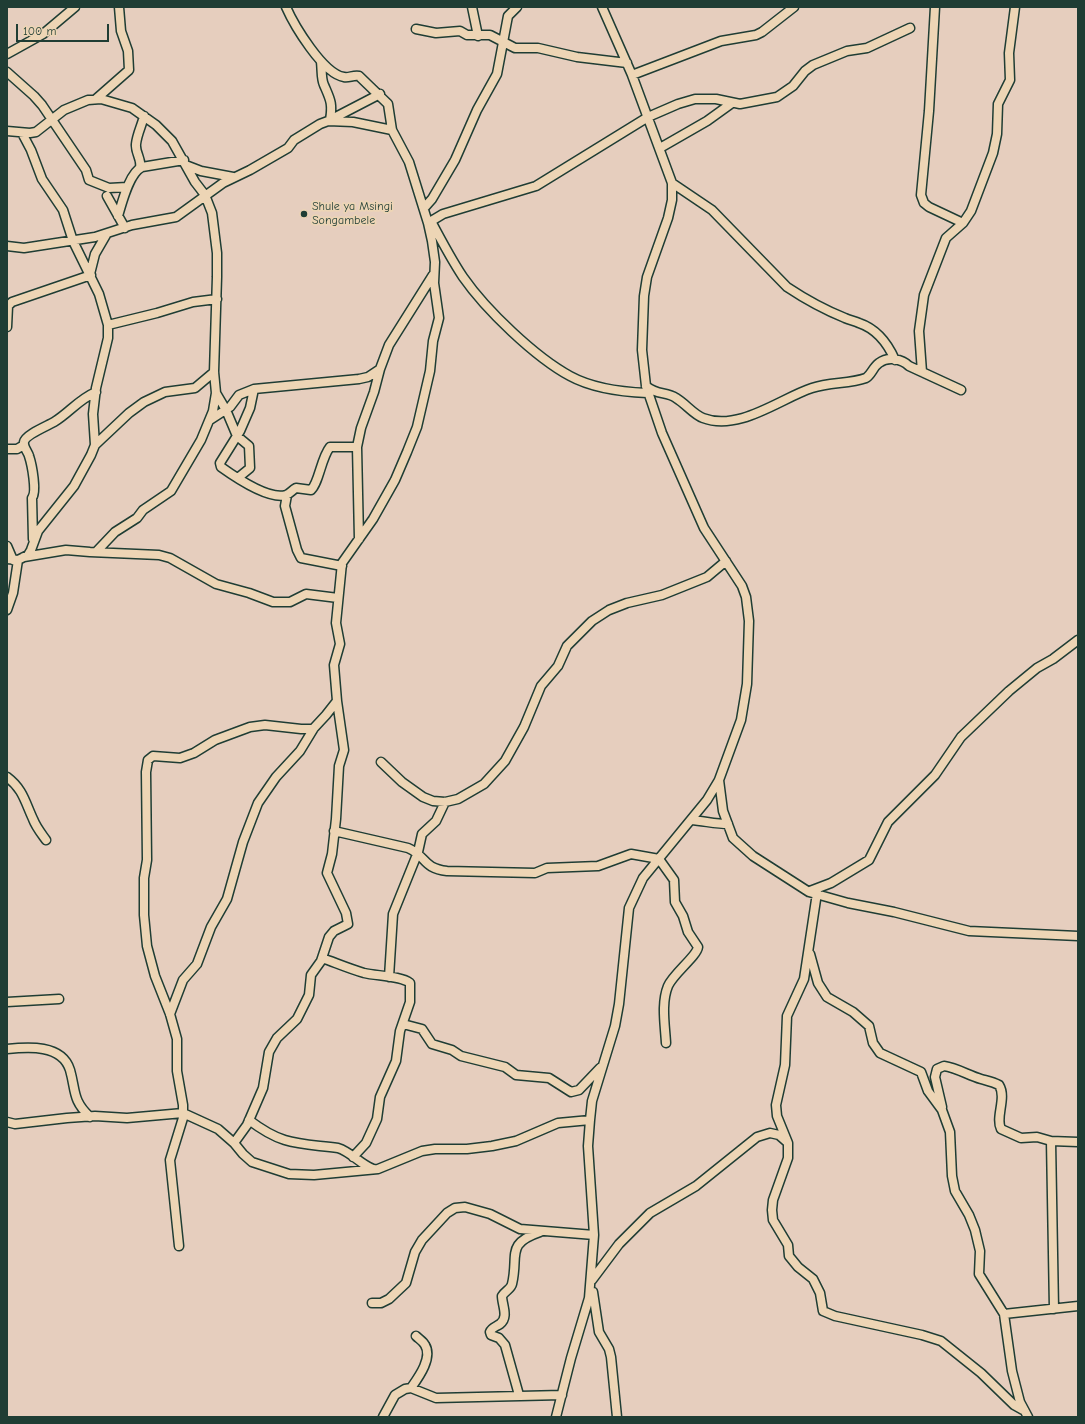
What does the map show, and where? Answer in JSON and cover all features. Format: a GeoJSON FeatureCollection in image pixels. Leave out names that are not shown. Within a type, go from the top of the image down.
{"type":"FeatureCollection","features":[{"type":"Feature","properties":{"kind":"street"},"geometry":{"type":"LineString","coordinates":[[7,54],[42,34],[75,7]]}},
{"type":"Feature","properties":{"kind":"street"},"geometry":{"type":"LineString","coordinates":[[96,100],[129,70],[128,51],[120,28],[121,13],[119,7]]}},
{"type":"Feature","properties":{"kind":"street"},"geometry":{"type":"LineString","coordinates":[[286,7],[321,62],[345,78],[354,75],[359,76],[380,94],[388,104],[392,130],[409,162],[430,222],[474,292],[524,343],[571,377],[618,390],[646,390],[676,398],[702,418],[712,421],[750,416],[770,409],[813,388],[866,378],[880,362],[895,360],[905,362],[909,366],[961,390]]}},
{"type":"Feature","properties":{"kind":"street"},"geometry":{"type":"LineString","coordinates":[[472,7],[478,36]]}},
{"type":"Feature","properties":{"kind":"street"},"geometry":{"type":"LineString","coordinates":[[425,210],[455,160],[477,110],[497,74],[508,16],[517,7]]}},
{"type":"Feature","properties":{"kind":"street"},"geometry":{"type":"LineString","coordinates":[[556,1417],[589,1298],[592,1279],[594,1235],[588,1146],[590,1120],[601,1068],[615,1026],[619,1004],[629,908],[643,878],[692,820],[707,800],[719,780],[741,720],[744,704],[749,621],[746,597],[742,586],[704,528],[662,432],[646,390],[642,350],[644,296],[647,277],[668,218],[672,200],[672,183],[632,75],[602,7]]}},
{"type":"Feature","properties":{"kind":"street"},"geometry":{"type":"LineString","coordinates":[[632,75],[721,41],[756,35],[794,7]]}},
{"type":"Feature","properties":{"kind":"street"},"geometry":{"type":"LineString","coordinates":[[935,7],[929,111],[921,195],[924,202],[929,207],[963,223]]}},
{"type":"Feature","properties":{"kind":"street"},"geometry":{"type":"LineString","coordinates":[[922,372],[919,331],[924,295],[946,238],[963,223],[970,211],[993,153],[997,134],[998,104],[1010,80],[1009,53],[1014,8]]}},
{"type":"Feature","properties":{"kind":"street"},"geometry":{"type":"LineString","coordinates":[[430,222],[443,214],[536,186],[648,117],[678,104],[695,99],[716,99],[740,104],[777,97],[793,86],[805,71],[828,58],[847,51],[867,48],[910,28]]}},
{"type":"Feature","properties":{"kind":"street"},"geometry":{"type":"LineString","coordinates":[[416,29],[436,33],[460,31],[467,35],[490,35],[503,41],[510,47],[518,49],[538,48],[571,56],[627,63]]}},
{"type":"Feature","properties":{"kind":"street"},"geometry":{"type":"LineString","coordinates":[[321,62],[323,84],[330,95],[332,104],[329,120]]}},
{"type":"Feature","properties":{"kind":"street"},"geometry":{"type":"LineString","coordinates":[[7,72],[34,96],[51,118],[86,170],[89,180],[109,188],[127,187]]}},
{"type":"Feature","properties":{"kind":"street"},"geometry":{"type":"LineString","coordinates":[[7,246],[24,248],[73,241],[106,235],[158,219],[176,217],[198,202],[205,195],[233,177],[250,170],[288,148],[294,140],[316,125],[380,94]]}},
{"type":"Feature","properties":{"kind":"street"},"geometry":{"type":"LineString","coordinates":[[7,131],[22,133],[36,132],[51,118],[74,105],[88,100],[113,102],[132,108],[144,116],[172,141],[205,195],[212,213],[215,235],[217,298],[214,372],[216,392],[210,420],[201,440],[170,491],[152,506],[143,510],[137,518],[115,532],[96,552]]}},
{"type":"Feature","properties":{"kind":"street"},"geometry":{"type":"LineString","coordinates":[[660,148],[707,121],[732,103]]}},
{"type":"Feature","properties":{"kind":"street"},"geometry":{"type":"LineString","coordinates":[[140,168],[141,161],[137,153],[136,143],[144,116]]}},
{"type":"Feature","properties":{"kind":"street"},"geometry":{"type":"LineString","coordinates":[[329,120],[353,122],[392,130]]}},
{"type":"Feature","properties":{"kind":"street"},"geometry":{"type":"LineString","coordinates":[[22,133],[31,150],[42,180],[63,210],[73,241],[101,298],[108,325],[108,338],[96,392],[93,414],[95,445],[85,469],[74,486],[48,517],[33,542]]}},
{"type":"Feature","properties":{"kind":"street"},"geometry":{"type":"LineString","coordinates":[[118,216],[127,187],[136,171],[140,168],[186,163],[201,171],[233,177]]}},
{"type":"Feature","properties":{"kind":"street"},"geometry":{"type":"LineString","coordinates":[[672,183],[712,210],[787,287],[800,296],[873,331],[889,346],[895,360]]}},
{"type":"Feature","properties":{"kind":"street"},"geometry":{"type":"LineString","coordinates":[[107,196],[125,228]]}},
{"type":"Feature","properties":{"kind":"street"},"geometry":{"type":"LineString","coordinates":[[425,210],[443,214]]}},
{"type":"Feature","properties":{"kind":"street"},"geometry":{"type":"LineString","coordinates":[[234,1143],[249,1120],[263,1088],[269,1052],[281,1033],[297,1019],[309,995],[310,975],[319,965],[325,944],[331,933],[348,924],[345,909],[328,872],[332,854],[339,766],[344,750],[334,670],[340,644],[336,623],[338,598],[342,566],[345,558],[373,519],[395,480],[417,426],[431,367],[433,341],[439,318],[433,275],[435,262],[430,222]]}},
{"type":"Feature","properties":{"kind":"street"},"geometry":{"type":"LineString","coordinates":[[90,275],[91,266],[97,250],[106,235]]}},
{"type":"Feature","properties":{"kind":"street"},"geometry":{"type":"LineString","coordinates":[[80,254],[92,254],[97,250]]}},
{"type":"Feature","properties":{"kind":"street"},"geometry":{"type":"LineString","coordinates":[[7,327],[8,306],[12,302],[90,275]]}},
{"type":"Feature","properties":{"kind":"street"},"geometry":{"type":"LineString","coordinates":[[359,539],[357,447],[361,428],[389,345],[433,275]]}},
{"type":"Feature","properties":{"kind":"street"},"geometry":{"type":"LineString","coordinates":[[108,325],[157,313],[193,302],[217,298]]}},
{"type":"Feature","properties":{"kind":"street"},"geometry":{"type":"LineString","coordinates":[[210,420],[226,410],[239,395],[254,389],[348,381],[368,377],[380,369]]}},
{"type":"Feature","properties":{"kind":"street"},"geometry":{"type":"LineString","coordinates":[[95,445],[144,402],[165,392],[196,388],[214,372]]}},
{"type":"Feature","properties":{"kind":"street"},"geometry":{"type":"LineString","coordinates":[[368,377],[377,381]]}},
{"type":"Feature","properties":{"kind":"street"},"geometry":{"type":"LineString","coordinates":[[254,389],[250,408],[237,436],[220,463],[221,467],[263,492],[287,495]]}},
{"type":"Feature","properties":{"kind":"street"},"geometry":{"type":"LineString","coordinates":[[15,559],[31,550],[33,542],[32,498],[34,494],[34,485],[30,456],[24,446],[24,440],[28,436],[53,423],[83,399],[96,392]]}},
{"type":"Feature","properties":{"kind":"street"},"geometry":{"type":"LineString","coordinates":[[216,392],[226,410],[237,436],[248,446],[250,468],[239,477]]}},
{"type":"Feature","properties":{"kind":"street"},"geometry":{"type":"LineString","coordinates":[[7,449],[17,449],[24,446]]}},
{"type":"Feature","properties":{"kind":"street"},"geometry":{"type":"LineString","coordinates":[[342,566],[301,558],[285,506],[287,495],[296,488],[308,491],[312,489],[330,447],[357,447]]}},
{"type":"Feature","properties":{"kind":"street"},"geometry":{"type":"LineString","coordinates":[[7,546],[15,559],[12,593],[7,610]]}},
{"type":"Feature","properties":{"kind":"street"},"geometry":{"type":"LineString","coordinates":[[15,559],[66,550],[165,556],[216,584],[249,593],[273,602],[290,602],[306,594],[338,598]]}},
{"type":"Feature","properties":{"kind":"street"},"geometry":{"type":"LineString","coordinates":[[381,762],[417,793],[432,801],[452,802],[464,796],[484,784],[497,771],[524,727],[544,683],[558,666],[567,646],[592,621],[609,610],[662,595],[707,577],[726,561]]}},
{"type":"Feature","properties":{"kind":"street"},"geometry":{"type":"LineString","coordinates":[[813,893],[869,860],[888,822],[935,775],[961,737],[1009,691],[1037,668],[1078,640]]}},
{"type":"Feature","properties":{"kind":"street"},"geometry":{"type":"LineString","coordinates":[[170,1014],[182,980],[197,964],[211,927],[227,900],[243,842],[258,802],[276,777],[300,751],[314,728],[337,701]]}},
{"type":"Feature","properties":{"kind":"street"},"geometry":{"type":"LineString","coordinates":[[179,1246],[170,1160],[181,1127],[183,1113],[182,1093],[177,1071],[177,1039],[170,1014],[155,976],[147,946],[144,915],[144,878],[147,860],[146,772],[148,760],[152,756],[180,758],[194,753],[215,740],[250,727],[265,725],[301,729],[314,728]]}},
{"type":"Feature","properties":{"kind":"street"},"geometry":{"type":"LineString","coordinates":[[7,777],[16,784],[24,796],[32,817],[46,840]]}},
{"type":"Feature","properties":{"kind":"street"},"geometry":{"type":"LineString","coordinates":[[719,780],[723,811],[733,838],[752,856],[813,893],[848,903],[894,912],[969,931],[1078,936]]}},
{"type":"Feature","properties":{"kind":"street"},"geometry":{"type":"LineString","coordinates":[[389,977],[393,914],[418,852],[422,834],[436,821],[445,802]]}},
{"type":"Feature","properties":{"kind":"street"},"geometry":{"type":"LineString","coordinates":[[692,820],[728,824]]}},
{"type":"Feature","properties":{"kind":"street"},"geometry":{"type":"LineString","coordinates":[[334,831],[400,845],[418,852],[427,865],[440,870],[454,872],[534,873],[547,868],[598,866],[631,854],[659,859],[674,880],[675,902],[683,916],[688,932],[698,947],[696,955],[682,966],[667,988],[664,1007],[666,1043]]}},
{"type":"Feature","properties":{"kind":"street"},"geometry":{"type":"LineString","coordinates":[[813,893],[809,949],[803,985],[788,1010],[785,1065],[777,1096],[777,1116],[788,1143],[788,1158],[772,1200],[773,1220],[788,1245],[789,1256],[798,1267],[814,1279],[820,1294],[823,1311],[835,1316],[922,1335],[941,1341],[981,1373],[1014,1405],[1026,1414]]}},
{"type":"Feature","properties":{"kind":"street"},"geometry":{"type":"LineString","coordinates":[[809,949],[818,983],[826,997],[853,1012],[869,1026],[873,1043],[880,1053],[921,1072],[928,1091],[942,1110]]}},
{"type":"Feature","properties":{"kind":"street"},"geometry":{"type":"LineString","coordinates":[[322,958],[364,973],[400,978],[410,983],[410,1002],[400,1031],[396,1061],[380,1097],[377,1119],[366,1144],[353,1157]]}},
{"type":"Feature","properties":{"kind":"street"},"geometry":{"type":"LineString","coordinates":[[7,1002],[59,999]]}},
{"type":"Feature","properties":{"kind":"street"},"geometry":{"type":"LineString","coordinates":[[403,1024],[422,1029],[432,1044],[452,1050],[461,1056],[505,1067],[516,1075],[549,1078],[571,1092],[579,1090],[601,1068]]}},
{"type":"Feature","properties":{"kind":"street"},"geometry":{"type":"LineString","coordinates":[[7,1049],[36,1048],[48,1050],[63,1058],[70,1071],[76,1099],[82,1109],[90,1117]]}},
{"type":"Feature","properties":{"kind":"street"},"geometry":{"type":"LineString","coordinates":[[1026,1414],[1012,1371],[1004,1314],[979,1274],[980,1251],[975,1230],[969,1215],[955,1191],[952,1176],[952,1142],[942,1110],[935,1077],[937,1069],[944,1066],[965,1072],[979,1079],[990,1080],[999,1085],[1002,1094],[1000,1123],[1002,1130],[1017,1137],[1037,1137],[1051,1141],[1078,1142]]}},
{"type":"Feature","properties":{"kind":"street"},"geometry":{"type":"LineString","coordinates":[[7,1122],[15,1124],[51,1119],[90,1117],[127,1118],[183,1113],[218,1129],[252,1162],[289,1174],[314,1175],[374,1170],[422,1151],[435,1149],[467,1149],[492,1146],[516,1141],[558,1123],[590,1120]]}},
{"type":"Feature","properties":{"kind":"street"},"geometry":{"type":"LineString","coordinates":[[249,1120],[279,1139],[306,1146],[338,1148],[345,1150],[353,1157],[374,1170]]}},
{"type":"Feature","properties":{"kind":"street"},"geometry":{"type":"LineString","coordinates":[[617,1417],[611,1357],[609,1349],[599,1332],[592,1279],[619,1244],[650,1213],[696,1186],[757,1137],[770,1133],[778,1135],[788,1143]]}},
{"type":"Feature","properties":{"kind":"street"},"geometry":{"type":"LineString","coordinates":[[1051,1141],[1054,1309]]}},
{"type":"Feature","properties":{"kind":"street"},"geometry":{"type":"LineString","coordinates":[[372,1303],[381,1303],[389,1299],[406,1283],[415,1252],[422,1240],[447,1213],[455,1208],[465,1207],[490,1214],[520,1229],[542,1232],[594,1235]]}},
{"type":"Feature","properties":{"kind":"street"},"geometry":{"type":"LineString","coordinates":[[519,1395],[506,1345],[499,1338],[491,1335],[490,1332],[492,1328],[501,1323],[504,1318],[502,1296],[512,1284],[518,1244],[526,1237],[542,1232]]}},
{"type":"Feature","properties":{"kind":"street"},"geometry":{"type":"LineString","coordinates":[[1004,1314],[1078,1306]]}},
{"type":"Feature","properties":{"kind":"street"},"geometry":{"type":"LineString","coordinates":[[411,1388],[418,1377],[428,1354],[426,1345],[416,1336]]}},
{"type":"Feature","properties":{"kind":"street"},"geometry":{"type":"LineString","coordinates":[[383,1417],[395,1395],[400,1391],[411,1388],[436,1398],[562,1395]]}},
{"type":"Feature","properties":{"kind":"place","name":"Shule ya Msingi Songambele"},"geometry":{"type":"Point","coordinates":[304,214]}}]}
